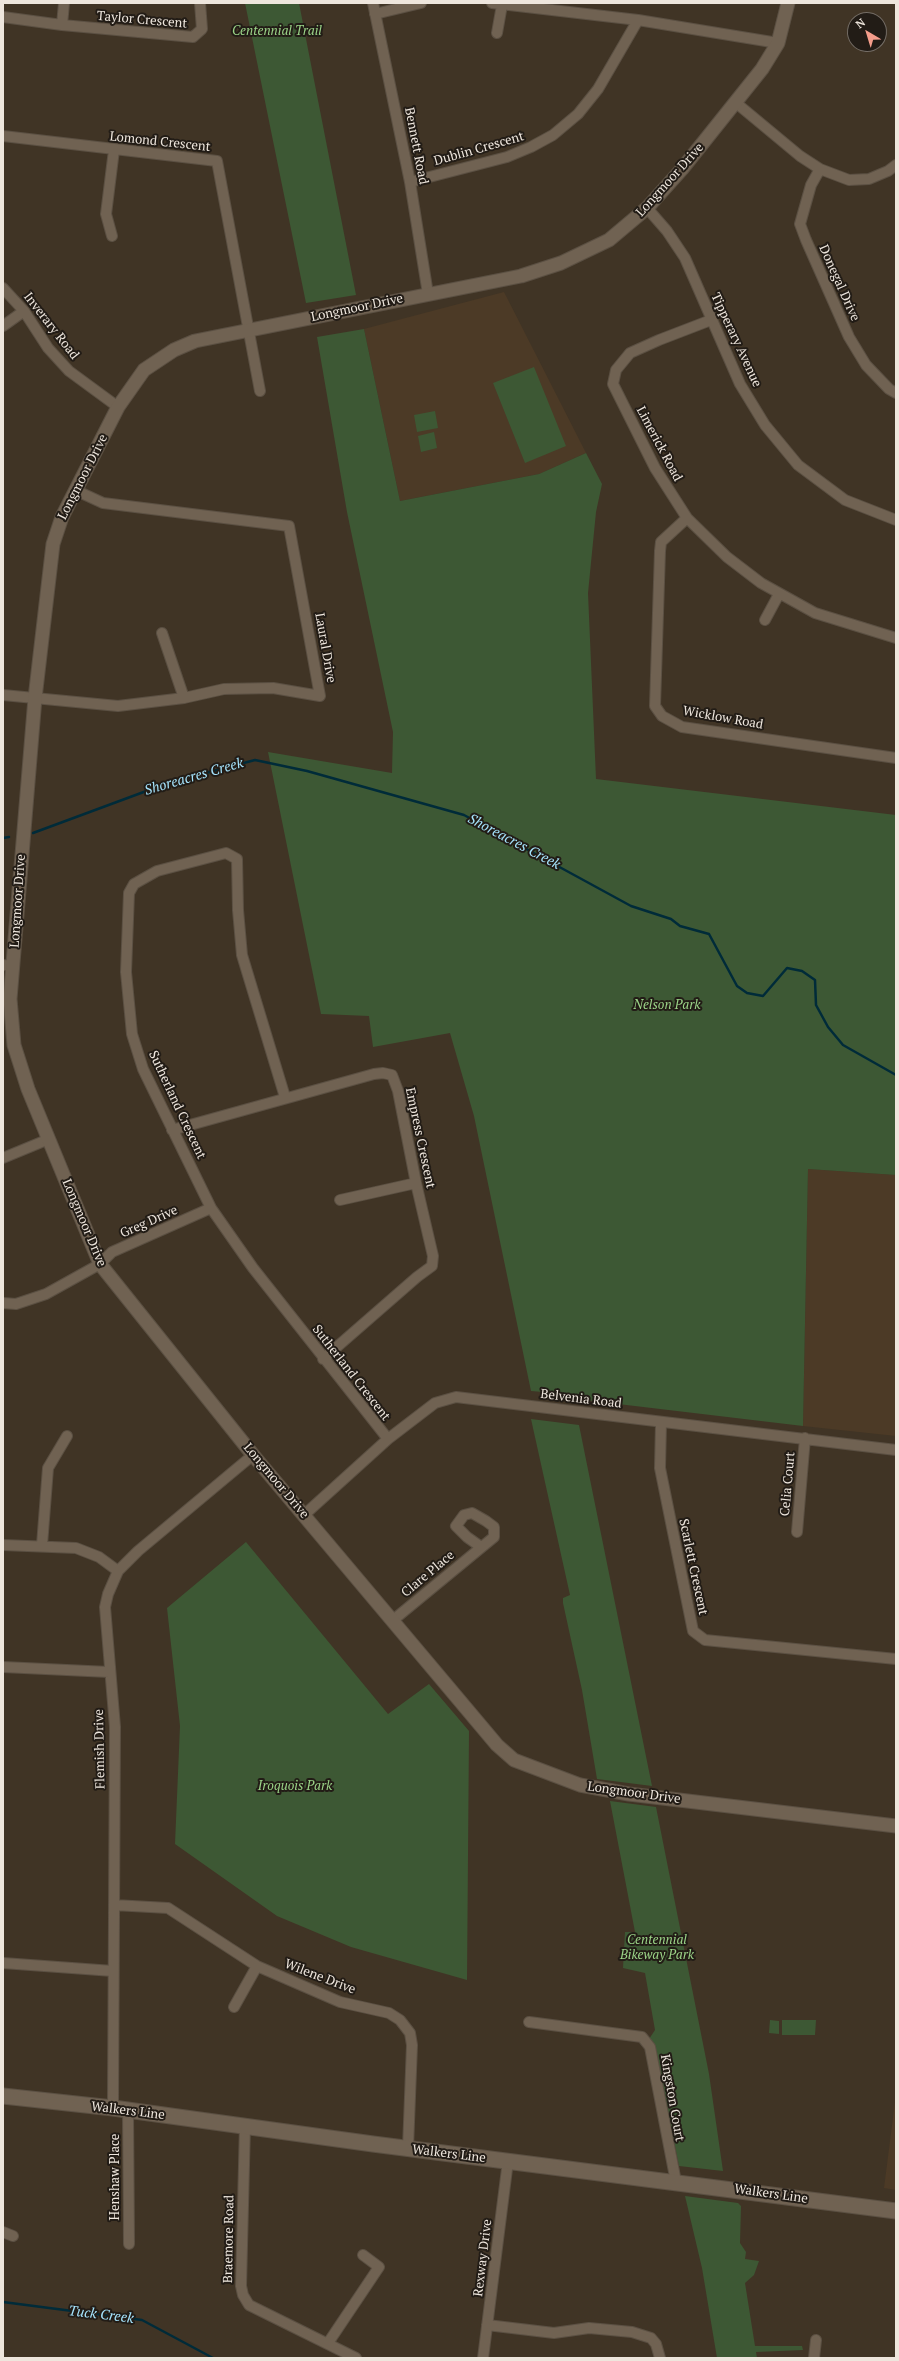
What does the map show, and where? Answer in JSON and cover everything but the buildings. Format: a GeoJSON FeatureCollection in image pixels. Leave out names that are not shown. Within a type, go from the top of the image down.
{"type":"FeatureCollection","features":[{"type":"Feature","properties":{"kind":"main road","name":"Walkers Line"},"geometry":{"type":"LineString","coordinates":[[3,2096],[121,2109],[408,2148],[896,2211]]}},
{"type":"Feature","properties":{"kind":"street"},"geometry":{"type":"LineString","coordinates":[[62,25],[64,3]]}},
{"type":"Feature","properties":{"kind":"street","name":"Taylor Crescent"},"geometry":{"type":"LineString","coordinates":[[3,17],[62,25],[193,37],[202,29],[200,3]]}},
{"type":"Feature","properties":{"kind":"street","name":"Bennett Road"},"geometry":{"type":"LineString","coordinates":[[373,3],[410,182],[428,294]]}},
{"type":"Feature","properties":{"kind":"street"},"geometry":{"type":"LineString","coordinates":[[375,14],[421,3]]}},
{"type":"Feature","properties":{"kind":"street"},"geometry":{"type":"LineString","coordinates":[[492,3],[638,20],[778,43]]}},
{"type":"Feature","properties":{"kind":"street","name":"Longmoor Drive"},"geometry":{"type":"LineString","coordinates":[[788,3],[778,43],[762,69],[647,208],[609,240],[561,263],[521,276],[247,329],[195,341],[174,350],[144,370],[118,407],[77,491],[62,517],[53,544],[35,698],[17,900],[8,966],[14,1045],[48,1139],[100,1264],[253,1455],[497,1745],[514,1760],[580,1785],[605,1790],[896,1826]]}},
{"type":"Feature","properties":{"kind":"street"},"geometry":{"type":"LineString","coordinates":[[497,33],[502,5]]}},
{"type":"Feature","properties":{"kind":"street","name":"Dublin Crescent"},"geometry":{"type":"LineString","coordinates":[[410,182],[507,157],[531,147],[553,135],[578,114],[598,89],[638,20]]}},
{"type":"Feature","properties":{"kind":"street"},"geometry":{"type":"LineString","coordinates":[[735,102],[800,156],[820,169],[849,180],[869,179],[888,171],[896,164]]}},
{"type":"Feature","properties":{"kind":"street","name":"Lomond Crescent"},"geometry":{"type":"LineString","coordinates":[[3,136],[217,161],[247,329]]}},
{"type":"Feature","properties":{"kind":"street"},"geometry":{"type":"LineString","coordinates":[[112,236],[106,214],[114,150]]}},
{"type":"Feature","properties":{"kind":"street","name":"Donegal Drive"},"geometry":{"type":"LineString","coordinates":[[820,169],[811,185],[800,224],[849,337],[866,365],[889,389],[896,393]]}},
{"type":"Feature","properties":{"kind":"street","name":"Tipperary Avenue"},"geometry":{"type":"LineString","coordinates":[[647,208],[667,231],[685,258],[740,384],[765,425],[798,465],[844,500],[896,520]]}},
{"type":"Feature","properties":{"kind":"street","name":"Inverary Road"},"geometry":{"type":"LineString","coordinates":[[3,288],[24,312],[48,348],[69,371],[118,407]]}},
{"type":"Feature","properties":{"kind":"street"},"geometry":{"type":"LineString","coordinates":[[3,326],[24,312]]}},
{"type":"Feature","properties":{"kind":"street","name":"Limerick Road"},"geometry":{"type":"LineString","coordinates":[[712,320],[659,340],[630,353],[616,370],[613,384],[655,468],[687,518],[727,557],[778,594],[815,613],[896,638]]}},
{"type":"Feature","properties":{"kind":"street"},"geometry":{"type":"LineString","coordinates":[[247,329],[260,391]]}},
{"type":"Feature","properties":{"kind":"street","name":"Laural Drive"},"geometry":{"type":"LineString","coordinates":[[3,695],[118,706],[184,698],[224,689],[273,688],[320,696],[289,526],[104,503],[77,491]]}},
{"type":"Feature","properties":{"kind":"street","name":"Wicklow Road"},"geometry":{"type":"LineString","coordinates":[[687,518],[662,542],[660,551],[655,706],[662,716],[682,727],[896,758]]}},
{"type":"Feature","properties":{"kind":"street"},"geometry":{"type":"LineString","coordinates":[[765,620],[778,594]]}},
{"type":"Feature","properties":{"kind":"street"},"geometry":{"type":"LineString","coordinates":[[162,633],[184,698]]}},
{"type":"Feature","properties":{"kind":"street","name":"Sutherland Crescent"},"geometry":{"type":"LineString","coordinates":[[285,1098],[242,956],[237,859],[226,853],[156,871],[134,884],[129,894],[126,972],[132,1034],[143,1069],[211,1208],[253,1268],[323,1359],[388,1439]]}},
{"type":"Feature","properties":{"kind":"street","name":"Empress Crescent"},"geometry":{"type":"LineString","coordinates":[[172,1130],[374,1074],[383,1073],[392,1075],[398,1091],[416,1183],[433,1256],[432,1266],[417,1277],[323,1359]]}},
{"type":"Feature","properties":{"kind":"street"},"geometry":{"type":"LineString","coordinates":[[3,1158],[48,1139]]}},
{"type":"Feature","properties":{"kind":"street"},"geometry":{"type":"LineString","coordinates":[[340,1200],[416,1183]]}},
{"type":"Feature","properties":{"kind":"street","name":"Greg Drive"},"geometry":{"type":"LineString","coordinates":[[3,1303],[16,1304],[46,1294],[100,1264],[112,1252],[211,1208]]}},
{"type":"Feature","properties":{"kind":"street","name":"Belvenia Road"},"geometry":{"type":"LineString","coordinates":[[304,1514],[388,1439],[435,1403],[456,1398],[661,1423],[805,1438],[896,1450]]}},
{"type":"Feature","properties":{"kind":"street","name":"Scarlett Crescent"},"geometry":{"type":"LineString","coordinates":[[661,1423],[660,1468],[693,1631],[705,1640],[896,1658]]}},
{"type":"Feature","properties":{"kind":"street"},"geometry":{"type":"LineString","coordinates":[[42,1545],[45,1491],[48,1468],[68,1436]]}},
{"type":"Feature","properties":{"kind":"street","name":"Celia Court"},"geometry":{"type":"LineString","coordinates":[[797,1532],[805,1438]]}},
{"type":"Feature","properties":{"kind":"street","name":"Flemish Drive"},"geometry":{"type":"LineString","coordinates":[[121,2109],[113,1971],[115,1727],[109,1672],[105,1607],[110,1585],[118,1571],[138,1550],[253,1455]]}},
{"type":"Feature","properties":{"kind":"street"},"geometry":{"type":"LineString","coordinates":[[3,1544],[76,1548],[98,1557],[118,1571]]}},
{"type":"Feature","properties":{"kind":"street","name":"Clare Place"},"geometry":{"type":"LineString","coordinates":[[392,1621],[481,1547]]}},
{"type":"Feature","properties":{"kind":"street"},"geometry":{"type":"LineString","coordinates":[[3,1667],[109,1672]]}},
{"type":"Feature","properties":{"kind":"street","name":"Wilene Drive"},"geometry":{"type":"LineString","coordinates":[[114,1905],[168,1908],[257,1966],[340,2002],[389,2013],[400,2020],[410,2033],[412,2045],[408,2148]]}},
{"type":"Feature","properties":{"kind":"street"},"geometry":{"type":"LineString","coordinates":[[3,1963],[113,1971]]}},
{"type":"Feature","properties":{"kind":"street"},"geometry":{"type":"LineString","coordinates":[[234,2007],[257,1966]]}},
{"type":"Feature","properties":{"kind":"street","name":"Kingston Court"},"geometry":{"type":"LineString","coordinates":[[529,2022],[642,2038],[650,2047],[676,2182]]}},
{"type":"Feature","properties":{"kind":"street","name":"Henshaw Place"},"geometry":{"type":"LineString","coordinates":[[121,2109],[129,2244]]}},
{"type":"Feature","properties":{"kind":"street","name":"Braemore Road"},"geometry":{"type":"LineString","coordinates":[[245,2125],[241,2286],[243,2295],[249,2305],[356,2358]]}},
{"type":"Feature","properties":{"kind":"street","name":"Rexway Drive"},"geometry":{"type":"LineString","coordinates":[[483,2358],[508,2161]]}},
{"type":"Feature","properties":{"kind":"street"},"geometry":{"type":"LineString","coordinates":[[3,2232],[13,2236]]}},
{"type":"Feature","properties":{"kind":"street"},"geometry":{"type":"LineString","coordinates":[[328,2343],[378,2267],[363,2255]]}},
{"type":"Feature","properties":{"kind":"street"},"geometry":{"type":"LineString","coordinates":[[487,2325],[554,2333],[589,2328],[632,2332],[651,2338],[656,2344],[660,2358]]}},
{"type":"Feature","properties":{"kind":"street"},"geometry":{"type":"LineString","coordinates":[[814,2358],[816,2340]]}},
{"type":"Feature","properties":{"kind":"shaded area"},"geometry":{"type":"Polygon","coordinates":[[[504,292],[586,453],[539,474],[400,501],[364,329],[504,292]]]}},
{"type":"Feature","properties":{"kind":"shaded area"},"geometry":{"type":"Polygon","coordinates":[[[808,1169],[896,1175],[896,1436],[803,1426],[808,1169]]]}},
{"type":"Feature","properties":{"kind":"shaded area"},"geometry":{"type":"Polygon","coordinates":[[[896,2094],[896,2190],[884,2188],[896,2094]]]}},
{"type":"Feature","properties":{"kind":"green space","name":"Centennial Trail"},"geometry":{"type":"Polygon","coordinates":[[[245,3],[299,3],[356,295],[306,303],[245,3]]]}},
{"type":"Feature","properties":{"kind":"green space","name":"Nelson Park"},"geometry":{"type":"Polygon","coordinates":[[[364,329],[400,501],[539,474],[586,453],[602,484],[596,512],[588,593],[596,779],[896,815],[896,1175],[808,1169],[803,1426],[576,1399],[555,1393],[531,1391],[474,1116],[450,1033],[373,1047],[369,1016],[321,1014],[268,752],[392,773],[393,732],[347,512],[317,337],[364,329]]]}},
{"type":"Feature","properties":{"kind":"green space"},"geometry":{"type":"Polygon","coordinates":[[[534,367],[566,446],[525,463],[493,383],[534,367]]]}},
{"type":"Feature","properties":{"kind":"green space"},"geometry":{"type":"Polygon","coordinates":[[[435,411],[438,428],[417,432],[414,415],[435,411]]]}},
{"type":"Feature","properties":{"kind":"green space"},"geometry":{"type":"Polygon","coordinates":[[[434,432],[437,448],[421,452],[418,436],[434,432]]]}},
{"type":"Feature","properties":{"kind":"green space"},"geometry":{"type":"Polygon","coordinates":[[[531,1419],[579,1425],[652,1786],[597,1779],[582,1690],[563,1603],[563,1598],[570,1595],[531,1419]]]}},
{"type":"Feature","properties":{"kind":"green space","name":"Iroquois Park"},"geometry":{"type":"Polygon","coordinates":[[[246,1542],[388,1714],[429,1684],[469,1731],[467,1980],[351,1947],[277,1916],[175,1844],[180,1726],[167,1608],[246,1542]]]}},
{"type":"Feature","properties":{"kind":"green space","name":"Centennial Bikeway Park"},"geometry":{"type":"Polygon","coordinates":[[[610,1801],[656,1807],[709,2074],[723,2171],[679,2166],[656,2052],[649,2039],[655,2030],[645,1973],[623,1968],[625,1932],[635,1932],[610,1801]]]}},
{"type":"Feature","properties":{"kind":"green space"},"geometry":{"type":"Polygon","coordinates":[[[770,2020],[779,2021],[779,2034],[769,2033],[770,2020]]]}},
{"type":"Feature","properties":{"kind":"green space"},"geometry":{"type":"Polygon","coordinates":[[[782,2020],[816,2020],[815,2035],[782,2035],[782,2020]]]}},
{"type":"Feature","properties":{"kind":"green space"},"geometry":{"type":"Polygon","coordinates":[[[685,2196],[738,2203],[741,2206],[740,2243],[746,2252],[745,2259],[759,2261],[754,2275],[745,2283],[755,2346],[802,2346],[803,2350],[756,2352],[757,2358],[717,2358],[702,2268],[685,2196]]]}},
{"type":"Feature","properties":{"kind":"waterway","name":"Shoreacres Creek"},"geometry":{"type":"LineString","coordinates":[[33,833],[168,783],[255,760],[307,771],[464,815],[631,906],[671,919],[680,926],[709,934],[737,986],[747,993],[763,996],[787,968],[802,971],[815,980],[816,1005],[828,1027],[843,1045],[896,1075]]}},
{"type":"Feature","properties":{"kind":"waterway","name":"Shoreacres Creek"},"geometry":{"type":"LineString","coordinates":[[3,838],[9,837]]}},
{"type":"Feature","properties":{"kind":"waterway","name":"Tuck Creek"},"geometry":{"type":"LineString","coordinates":[[3,2302],[142,2320],[213,2358]]}}]}
